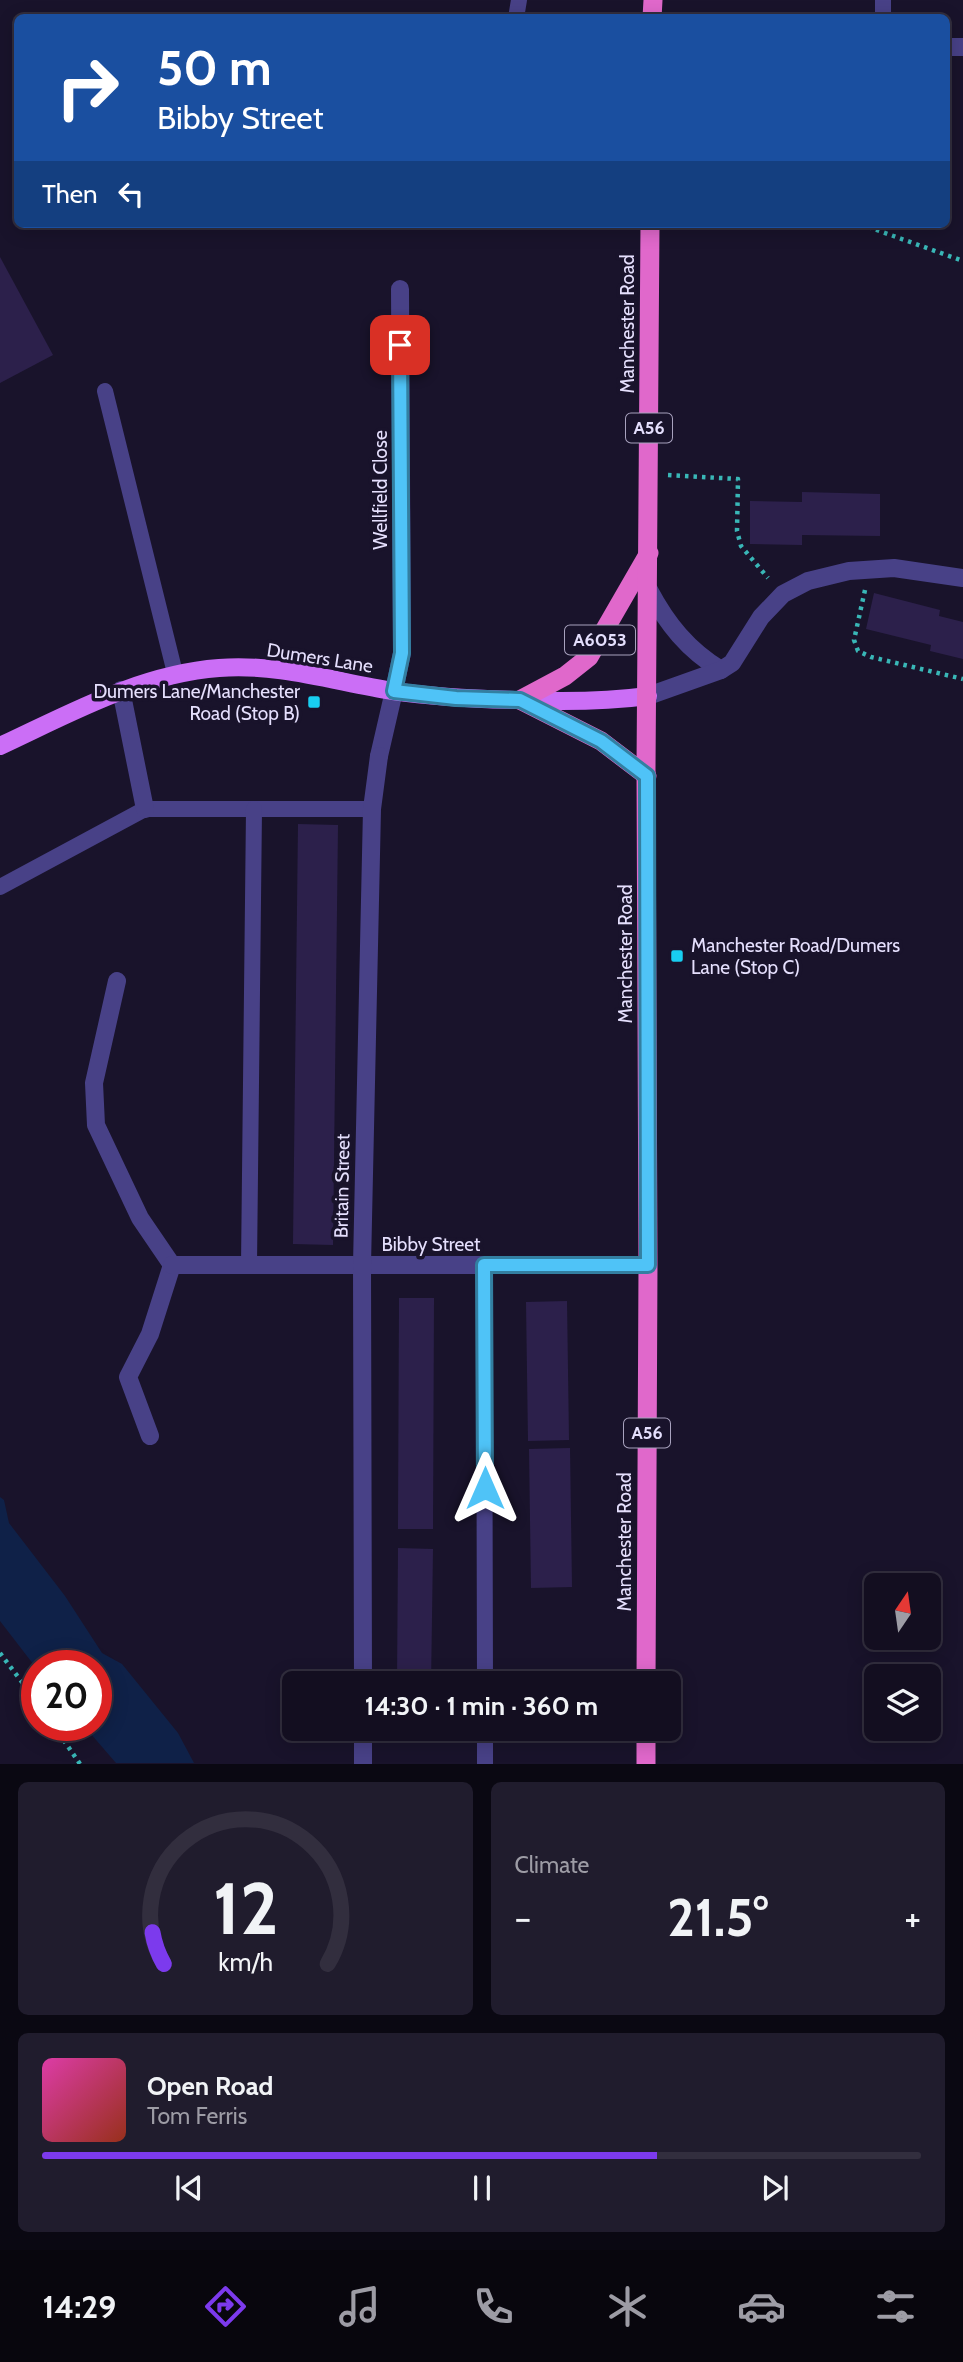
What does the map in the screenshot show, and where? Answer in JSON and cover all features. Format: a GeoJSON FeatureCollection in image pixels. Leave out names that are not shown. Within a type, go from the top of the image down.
{"type":"FeatureCollection","features":[{"type":"Feature","properties":{"kind":"highway","name":"Manchester Road"},"geometry":{"type":"LineString","coordinates":[[646,1671],[650,228]]}},
{"type":"Feature","properties":{"kind":"highway","name":"A6053"},"geometry":{"type":"LineString","coordinates":[[520,700],[565,676],[589,657],[650,551]]}},
{"type":"Feature","properties":{"kind":"highway"},"geometry":{"type":"LineString","coordinates":[[520,700],[601,741],[647,776]]}},
{"type":"Feature","properties":{"kind":"highway"},"geometry":{"type":"LineString","coordinates":[[646,1741],[646,1763]]}},
{"type":"Feature","properties":{"kind":"main road","name":"Dumers Lane"},"geometry":{"type":"LineString","coordinates":[[0,747],[121,690],[175,673],[222,667],[275,670],[394,691],[456,698],[602,702],[648,696]]}},
{"type":"Feature","properties":{"kind":"street","name":"Wellfield Close"},"geometry":{"type":"LineString","coordinates":[[394,691],[402,653],[400,289]]}},
{"type":"Feature","properties":{"kind":"street"},"geometry":{"type":"LineString","coordinates":[[648,696],[721,670],[732,663],[761,617],[783,594],[808,581],[849,571],[894,568],[963,578]]}},
{"type":"Feature","properties":{"kind":"street"},"geometry":{"type":"LineString","coordinates":[[649,590],[664,619],[699,656],[721,670]]}},
{"type":"Feature","properties":{"kind":"street"},"geometry":{"type":"LineString","coordinates":[[121,690],[145,808]]}},
{"type":"Feature","properties":{"kind":"street","name":"Britain Street"},"geometry":{"type":"LineString","coordinates":[[363,1671],[362,1265],[372,809],[379,756],[394,691]]}},
{"type":"Feature","properties":{"kind":"street"},"geometry":{"type":"LineString","coordinates":[[117,981],[94,1083],[96,1125],[140,1218],[172,1265],[150,1334],[128,1377],[150,1436]]}},
{"type":"Feature","properties":{"kind":"street","name":"Bibby Street"},"geometry":{"type":"LineString","coordinates":[[172,1265],[648,1265]]}},
{"type":"Feature","properties":{"kind":"street"},"geometry":{"type":"LineString","coordinates":[[363,1741],[363,1763]]}},
{"type":"Feature","properties":{"kind":"lane"},"geometry":{"type":"LineString","coordinates":[[105,391],[175,673]]}},
{"type":"Feature","properties":{"kind":"lane"},"geometry":{"type":"LineString","coordinates":[[0,887],[145,808],[372,809]]}},
{"type":"Feature","properties":{"kind":"lane"},"geometry":{"type":"LineString","coordinates":[[249,1265],[254,809]]}},
{"type":"Feature","properties":{"kind":"lane"},"geometry":{"type":"LineString","coordinates":[[484,1265],[485,1671]]}},
{"type":"Feature","properties":{"kind":"lane"},"geometry":{"type":"LineString","coordinates":[[485,1741],[485,1763]]}},
{"type":"Feature","properties":{"kind":"path"},"geometry":{"type":"LineString","coordinates":[[871,228],[963,261]]}},
{"type":"Feature","properties":{"kind":"path"},"geometry":{"type":"LineString","coordinates":[[649,474],[738,479],[737,531],[741,546],[783,594]]}},
{"type":"Feature","properties":{"kind":"path"},"geometry":{"type":"LineString","coordinates":[[870,569],[854,640],[858,651],[871,657],[963,679]]}},
{"type":"Feature","properties":{"kind":"path"},"geometry":{"type":"LineString","coordinates":[[0,1653],[21,1681]]}},
{"type":"Feature","properties":{"kind":"path"},"geometry":{"type":"LineString","coordinates":[[65,1741],[80,1763]]}},
{"type":"Feature","properties":{"kind":"water"},"geometry":{"type":"Polygon","coordinates":[[[0,1497],[4,1500],[9,1523],[65,1596],[100,1650],[22,1650],[0,1621],[0,1497]]]}},
{"type":"Feature","properties":{"kind":"water"},"geometry":{"type":"Polygon","coordinates":[[[112,1658],[122,1664],[178,1733],[194,1763],[116,1763],[97,1741],[112,1741],[112,1658]]]}},
{"type":"Feature","properties":{"kind":"building"},"geometry":{"type":"Polygon","coordinates":[[[0,257],[53,355],[0,383],[0,257]]]}},
{"type":"Feature","properties":{"kind":"building"},"geometry":{"type":"Polygon","coordinates":[[[802,492],[880,494],[880,536],[802,535],[802,545],[750,544],[750,501],[802,502],[802,492]]]}},
{"type":"Feature","properties":{"kind":"building"},"geometry":{"type":"Polygon","coordinates":[[[874,593],[940,610],[939,616],[963,622],[963,659],[930,651],[931,645],[866,629],[874,593]]]}},
{"type":"Feature","properties":{"kind":"building"},"geometry":{"type":"Polygon","coordinates":[[[298,824],[338,825],[333,1245],[293,1244],[298,824]]]}},
{"type":"Feature","properties":{"kind":"building"},"geometry":{"type":"Polygon","coordinates":[[[399,1298],[434,1298],[433,1529],[398,1529],[399,1298]]]}},
{"type":"Feature","properties":{"kind":"building"},"geometry":{"type":"Polygon","coordinates":[[[567,1301],[569,1440],[528,1441],[526,1302],[567,1301]]]}},
{"type":"Feature","properties":{"kind":"building"},"geometry":{"type":"Polygon","coordinates":[[[570,1448],[572,1587],[531,1588],[529,1449],[570,1448]]]}},
{"type":"Feature","properties":{"kind":"building"},"geometry":{"type":"Polygon","coordinates":[[[398,1548],[433,1549],[431,1671],[397,1671],[398,1548]]]}},
{"type":"Feature","properties":{"kind":"building"},"geometry":{"type":"Polygon","coordinates":[[[430,1741],[430,1743],[396,1742],[430,1741]]]}},
{"type":"Feature","properties":{"kind":"place","name":"Dumers Lane/Manchester Road (Stop B)"},"geometry":{"type":"Point","coordinates":[314,702]}},
{"type":"Feature","properties":{"kind":"place","name":"Manchester Road/Dumers Lane (Stop C)"},"geometry":{"type":"Point","coordinates":[677,956]}},
{"type":"Feature","properties":{"kind":"route"},"geometry":{"type":"LineString","coordinates":[[400,345],[402,653],[394,691],[456,698],[520,700],[601,741],[647,776],[648,1265],[484,1265],[485,1488]]}}]}
